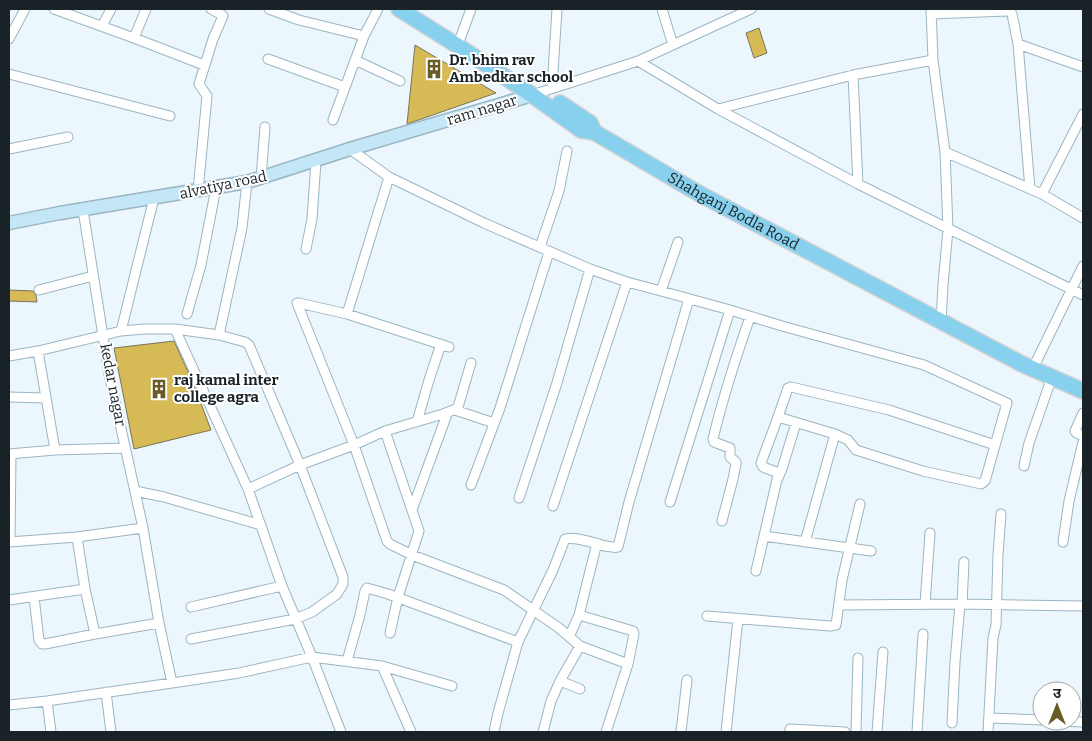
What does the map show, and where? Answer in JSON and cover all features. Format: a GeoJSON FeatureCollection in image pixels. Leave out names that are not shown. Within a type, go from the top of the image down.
{"type":"FeatureCollection","features":[{"type":"Feature","properties":{"kind":"main road"},"geometry":{"type":"LineString","coordinates":[[399,9],[542,92]]}},
{"type":"Feature","properties":{"kind":"main road"},"geometry":{"type":"LineString","coordinates":[[409,9],[460,39],[542,92]]}},
{"type":"Feature","properties":{"kind":"main road","name":"Shahganj Bodla Road"},"geometry":{"type":"LineString","coordinates":[[542,92],[590,123],[594,132],[698,193],[941,321],[1083,391]]}},
{"type":"Feature","properties":{"kind":"street"},"geometry":{"type":"LineString","coordinates":[[9,39],[25,9]]}},
{"type":"Feature","properties":{"kind":"street"},"geometry":{"type":"LineString","coordinates":[[102,26],[111,9]]}},
{"type":"Feature","properties":{"kind":"street"},"geometry":{"type":"LineString","coordinates":[[134,38],[146,9]]}},
{"type":"Feature","properties":{"kind":"street"},"geometry":{"type":"LineString","coordinates":[[198,191],[207,96],[199,84],[212,40],[222,18],[222,14],[211,9]]}},
{"type":"Feature","properties":{"kind":"street"},"geometry":{"type":"LineString","coordinates":[[270,9],[299,20],[364,36]]}},
{"type":"Feature","properties":{"kind":"street"},"geometry":{"type":"LineString","coordinates":[[333,120],[364,36],[378,9]]}},
{"type":"Feature","properties":{"kind":"street"},"geometry":{"type":"LineString","coordinates":[[460,39],[471,9]]}},
{"type":"Feature","properties":{"kind":"street"},"geometry":{"type":"LineString","coordinates":[[557,9],[542,92],[638,61],[747,11]]}},
{"type":"Feature","properties":{"kind":"street"},"geometry":{"type":"LineString","coordinates":[[662,9],[673,45]]}},
{"type":"Feature","properties":{"kind":"street"},"geometry":{"type":"LineString","coordinates":[[731,9],[747,11]]}},
{"type":"Feature","properties":{"kind":"street"},"geometry":{"type":"LineString","coordinates":[[57,10],[204,65]]}},
{"type":"Feature","properties":{"kind":"street"},"geometry":{"type":"LineString","coordinates":[[941,321],[948,229],[945,152],[933,60],[931,12],[1010,11],[1012,14],[1018,44],[1030,189]]}},
{"type":"Feature","properties":{"kind":"street"},"geometry":{"type":"LineString","coordinates":[[1018,44],[1083,67]]}},
{"type":"Feature","properties":{"kind":"street"},"geometry":{"type":"LineString","coordinates":[[268,59],[345,87]]}},
{"type":"Feature","properties":{"kind":"street"},"geometry":{"type":"LineString","coordinates":[[355,60],[400,81]]}},
{"type":"Feature","properties":{"kind":"street"},"geometry":{"type":"LineString","coordinates":[[718,109],[853,75],[933,60]]}},
{"type":"Feature","properties":{"kind":"street"},"geometry":{"type":"LineString","coordinates":[[638,61],[718,109],[858,184],[1083,295]]}},
{"type":"Feature","properties":{"kind":"street"},"geometry":{"type":"LineString","coordinates":[[9,74],[170,116]]}},
{"type":"Feature","properties":{"kind":"street"},"geometry":{"type":"LineString","coordinates":[[853,75],[858,184]]}},
{"type":"Feature","properties":{"kind":"street","name":"ram nagar"},"geometry":{"type":"LineString","coordinates":[[432,125],[542,92]]}},
{"type":"Feature","properties":{"kind":"street"},"geometry":{"type":"LineString","coordinates":[[1042,194],[1083,114]]}},
{"type":"Feature","properties":{"kind":"street","name":"alvatiya road"},"geometry":{"type":"LineString","coordinates":[[9,224],[60,213],[248,182],[432,125]]}},
{"type":"Feature","properties":{"kind":"street"},"geometry":{"type":"LineString","coordinates":[[261,178],[265,127]]}},
{"type":"Feature","properties":{"kind":"street"},"geometry":{"type":"LineString","coordinates":[[9,149],[68,137]]}},
{"type":"Feature","properties":{"kind":"street"},"geometry":{"type":"LineString","coordinates":[[350,150],[390,177],[484,223],[590,269],[627,282],[924,365],[1007,403],[985,481],[981,484],[923,471],[856,450],[850,442],[834,434],[778,417]]}},
{"type":"Feature","properties":{"kind":"street"},"geometry":{"type":"LineString","coordinates":[[540,248],[559,191],[566,151]]}},
{"type":"Feature","properties":{"kind":"street"},"geometry":{"type":"LineString","coordinates":[[945,152],[1042,194],[1083,218]]}},
{"type":"Feature","properties":{"kind":"street"},"geometry":{"type":"LineString","coordinates":[[306,250],[312,219],[316,161]]}},
{"type":"Feature","properties":{"kind":"street"},"geometry":{"type":"LineString","coordinates":[[347,314],[390,177]]}},
{"type":"Feature","properties":{"kind":"street"},"geometry":{"type":"LineString","coordinates":[[219,335],[242,228],[248,182]]}},
{"type":"Feature","properties":{"kind":"street"},"geometry":{"type":"LineString","coordinates":[[187,314],[200,265],[216,188]]}},
{"type":"Feature","properties":{"kind":"street"},"geometry":{"type":"LineString","coordinates":[[121,331],[154,198]]}},
{"type":"Feature","properties":{"kind":"street","name":"kedar nagar"},"geometry":{"type":"LineString","coordinates":[[83,210],[110,374],[143,528],[159,623],[172,683]]}},
{"type":"Feature","properties":{"kind":"street"},"geometry":{"type":"LineString","coordinates":[[661,291],[678,242]]}},
{"type":"Feature","properties":{"kind":"street"},"geometry":{"type":"LineString","coordinates":[[471,485],[494,423],[549,252]]}},
{"type":"Feature","properties":{"kind":"street"},"geometry":{"type":"LineString","coordinates":[[1033,368],[1083,266]]}},
{"type":"Feature","properties":{"kind":"street"},"geometry":{"type":"LineString","coordinates":[[519,498],[556,386],[590,269]]}},
{"type":"Feature","properties":{"kind":"street"},"geometry":{"type":"LineString","coordinates":[[38,290],[93,276]]}},
{"type":"Feature","properties":{"kind":"street"},"geometry":{"type":"LineString","coordinates":[[553,506],[627,282]]}},
{"type":"Feature","properties":{"kind":"street"},"geometry":{"type":"LineString","coordinates":[[494,732],[518,642],[553,570],[565,539],[570,538],[615,548],[618,547],[629,502],[689,299]]}},
{"type":"Feature","properties":{"kind":"street"},"geometry":{"type":"LineString","coordinates":[[417,422],[429,380],[445,346],[347,314],[297,303],[354,445],[387,541],[412,554],[504,590],[580,646],[628,664]]}},
{"type":"Feature","properties":{"kind":"street"},"geometry":{"type":"LineString","coordinates":[[670,502],[730,310]]}},
{"type":"Feature","properties":{"kind":"street"},"geometry":{"type":"LineString","coordinates":[[722,520],[734,480],[736,462],[730,458],[730,448],[714,442],[713,439],[724,393],[750,317]]}},
{"type":"Feature","properties":{"kind":"street"},"geometry":{"type":"LineString","coordinates":[[175,329],[248,488],[282,586],[341,732]]}},
{"type":"Feature","properties":{"kind":"street"},"geometry":{"type":"LineString","coordinates":[[9,356],[121,331],[175,329],[219,335],[245,342],[249,345],[300,465],[344,582],[337,594],[323,605],[295,619],[191,639]]}},
{"type":"Feature","properties":{"kind":"street"},"geometry":{"type":"LineString","coordinates":[[38,351],[55,450]]}},
{"type":"Feature","properties":{"kind":"street"},"geometry":{"type":"LineString","coordinates":[[248,488],[385,431],[455,410],[458,407],[470,363]]}},
{"type":"Feature","properties":{"kind":"street"},"geometry":{"type":"LineString","coordinates":[[1024,466],[1032,433],[1052,376]]}},
{"type":"Feature","properties":{"kind":"street"},"geometry":{"type":"LineString","coordinates":[[778,478],[776,472],[763,467],[761,463],[786,390],[791,387],[889,410],[996,444]]}},
{"type":"Feature","properties":{"kind":"street"},"geometry":{"type":"LineString","coordinates":[[9,397],[45,398]]}},
{"type":"Feature","properties":{"kind":"street"},"geometry":{"type":"LineString","coordinates":[[455,410],[494,423]]}},
{"type":"Feature","properties":{"kind":"street"},"geometry":{"type":"LineString","coordinates":[[1083,413],[1075,431],[1083,437]]}},
{"type":"Feature","properties":{"kind":"street"},"geometry":{"type":"LineString","coordinates":[[412,510],[446,417],[443,414]]}},
{"type":"Feature","properties":{"kind":"street"},"geometry":{"type":"LineString","coordinates":[[756,571],[778,478],[796,423]]}},
{"type":"Feature","properties":{"kind":"street"},"geometry":{"type":"LineString","coordinates":[[385,431],[419,532],[398,597],[390,633]]}},
{"type":"Feature","properties":{"kind":"street"},"geometry":{"type":"LineString","coordinates":[[805,542],[834,434]]}},
{"type":"Feature","properties":{"kind":"street"},"geometry":{"type":"LineString","coordinates":[[1063,542],[1069,501],[1083,442]]}},
{"type":"Feature","properties":{"kind":"street"},"geometry":{"type":"LineString","coordinates":[[125,448],[55,450],[10,454],[9,542],[77,537],[143,528]]}},
{"type":"Feature","properties":{"kind":"street"},"geometry":{"type":"LineString","coordinates":[[135,491],[164,497],[261,525]]}},
{"type":"Feature","properties":{"kind":"street"},"geometry":{"type":"LineString","coordinates":[[707,616],[836,625],[842,580],[860,504]]}},
{"type":"Feature","properties":{"kind":"street"},"geometry":{"type":"LineString","coordinates":[[988,732],[993,638],[996,628],[1001,514]]}},
{"type":"Feature","properties":{"kind":"street"},"geometry":{"type":"LineString","coordinates":[[925,604],[930,532]]}},
{"type":"Feature","properties":{"kind":"street"},"geometry":{"type":"LineString","coordinates":[[764,536],[871,551]]}},
{"type":"Feature","properties":{"kind":"street"},"geometry":{"type":"LineString","coordinates":[[77,537],[85,589],[95,634]]}},
{"type":"Feature","properties":{"kind":"street"},"geometry":{"type":"LineString","coordinates":[[570,637],[579,615],[597,543]]}},
{"type":"Feature","properties":{"kind":"street"},"geometry":{"type":"LineString","coordinates":[[952,723],[955,662],[964,562]]}},
{"type":"Feature","properties":{"kind":"street"},"geometry":{"type":"LineString","coordinates":[[191,607],[282,586]]}},
{"type":"Feature","properties":{"kind":"street"},"geometry":{"type":"LineString","coordinates":[[347,661],[366,588],[398,597],[518,642]]}},
{"type":"Feature","properties":{"kind":"street"},"geometry":{"type":"LineString","coordinates":[[9,600],[85,589]]}},
{"type":"Feature","properties":{"kind":"street"},"geometry":{"type":"LineString","coordinates":[[34,597],[42,644],[159,623]]}},
{"type":"Feature","properties":{"kind":"street"},"geometry":{"type":"LineString","coordinates":[[839,605],[997,604],[1083,606]]}},
{"type":"Feature","properties":{"kind":"street"},"geometry":{"type":"LineString","coordinates":[[579,615],[633,631],[634,634],[628,664],[606,732]]}},
{"type":"Feature","properties":{"kind":"street"},"geometry":{"type":"LineString","coordinates":[[726,732],[738,619]]}},
{"type":"Feature","properties":{"kind":"street"},"geometry":{"type":"LineString","coordinates":[[917,732],[923,634]]}},
{"type":"Feature","properties":{"kind":"street"},"geometry":{"type":"LineString","coordinates":[[543,732],[550,702],[580,646]]}},
{"type":"Feature","properties":{"kind":"street"},"geometry":{"type":"LineString","coordinates":[[877,732],[883,652]]}},
{"type":"Feature","properties":{"kind":"street"},"geometry":{"type":"LineString","coordinates":[[9,705],[238,673],[312,657],[382,666],[452,686]]}},
{"type":"Feature","properties":{"kind":"street"},"geometry":{"type":"LineString","coordinates":[[856,732],[858,658]]}},
{"type":"Feature","properties":{"kind":"street"},"geometry":{"type":"LineString","coordinates":[[382,666],[411,732]]}},
{"type":"Feature","properties":{"kind":"street"},"geometry":{"type":"LineString","coordinates":[[681,732],[687,680]]}},
{"type":"Feature","properties":{"kind":"street"},"geometry":{"type":"LineString","coordinates":[[560,681],[580,689]]}},
{"type":"Feature","properties":{"kind":"street"},"geometry":{"type":"LineString","coordinates":[[106,692],[111,732]]}},
{"type":"Feature","properties":{"kind":"street"},"geometry":{"type":"LineString","coordinates":[[47,701],[52,732]]}},
{"type":"Feature","properties":{"kind":"street"},"geometry":{"type":"LineString","coordinates":[[989,718],[1032,720]]}},
{"type":"Feature","properties":{"kind":"street"},"geometry":{"type":"LineString","coordinates":[[790,728],[845,732]]}},
{"type":"Feature","properties":{"kind":"building"},"geometry":{"type":"Polygon","coordinates":[[[759,28],[767,53],[754,58],[746,33],[759,28]]]}},
{"type":"Feature","properties":{"kind":"building","name":"Dr. bhim rav Ambedkar school"},"geometry":{"type":"Polygon","coordinates":[[[415,45],[496,93],[407,124],[415,45]]]}},
{"type":"Feature","properties":{"kind":"building"},"geometry":{"type":"Polygon","coordinates":[[[9,290],[33,291],[37,302],[9,301],[9,290]]]}},
{"type":"Feature","properties":{"kind":"building","name":"raj kamal inter college agra"},"geometry":{"type":"Polygon","coordinates":[[[174,341],[194,385],[211,430],[134,449],[114,348],[174,341]]]}},
{"type":"Feature","properties":{"kind":"place","name":"Dr. bhim rav Ambedkar school"},"geometry":{"type":"Point","coordinates":[434,69]}},
{"type":"Feature","properties":{"kind":"place","name":"raj kamal inter college agra"},"geometry":{"type":"Point","coordinates":[159,389]}}]}
